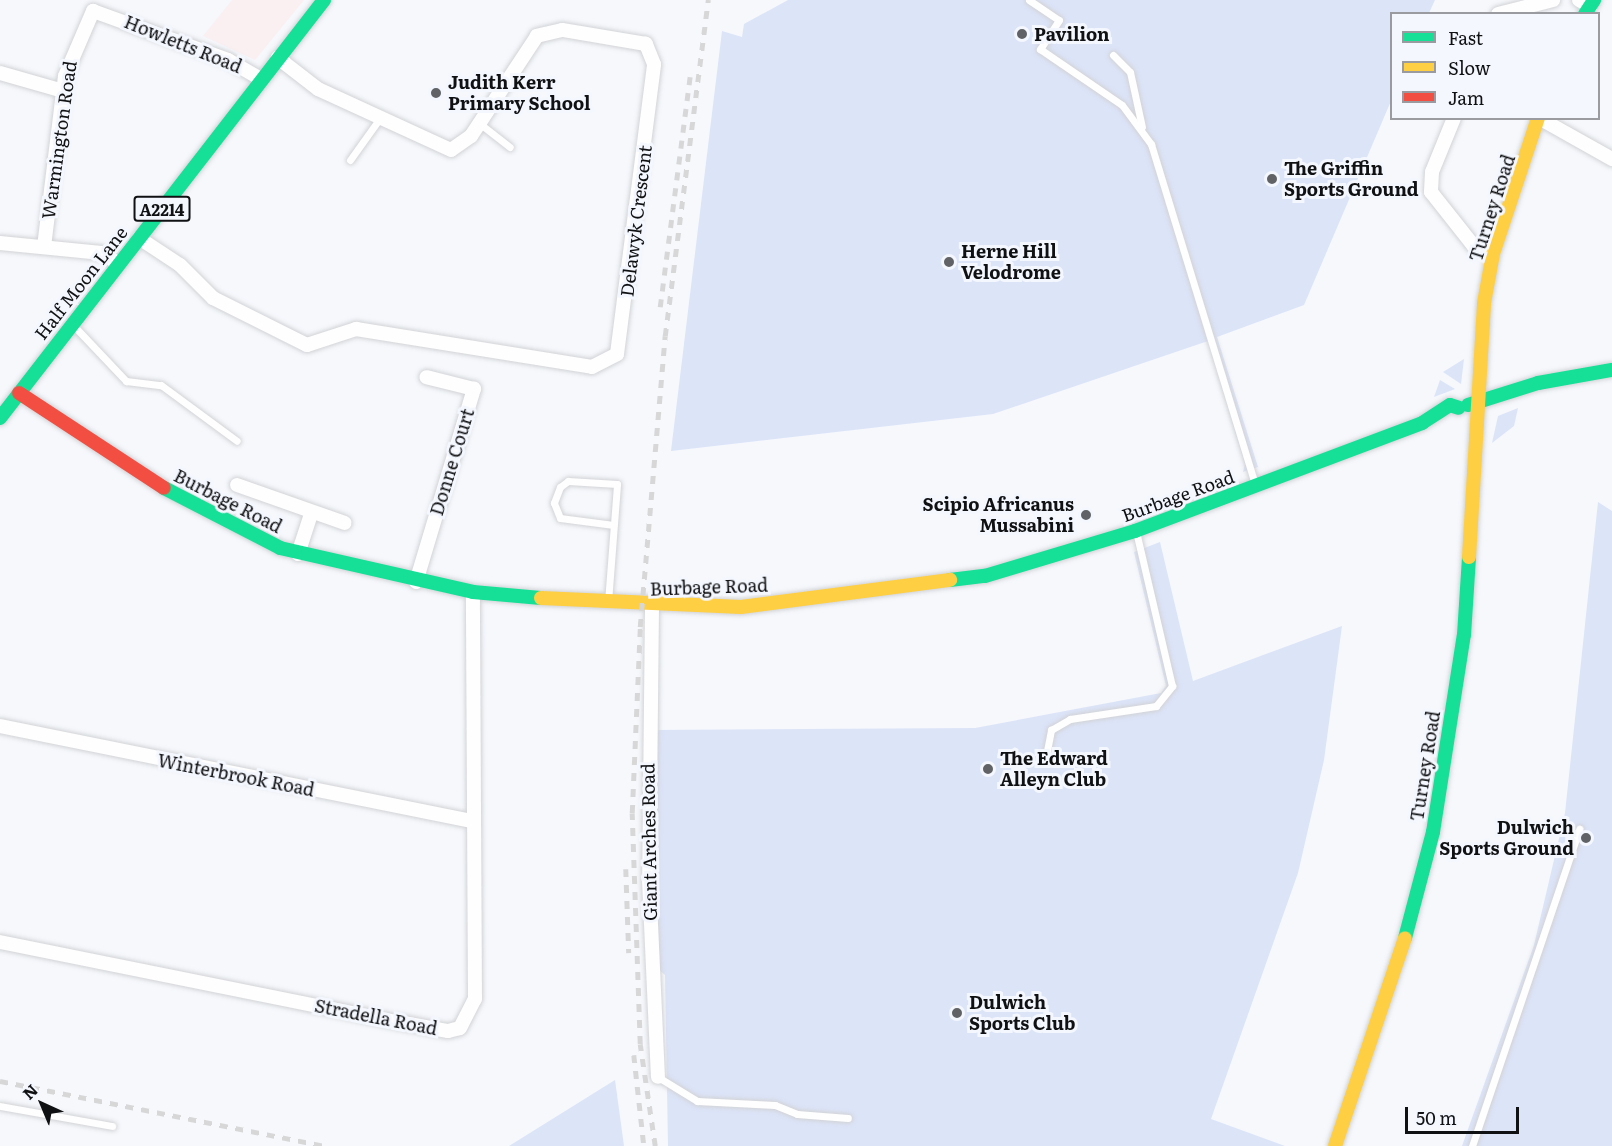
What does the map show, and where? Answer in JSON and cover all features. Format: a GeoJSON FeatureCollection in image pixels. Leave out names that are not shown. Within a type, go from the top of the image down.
{"type":"FeatureCollection","features":[{"type":"Feature","properties":{"kind":"street","name":"Half Moon Lane"},"geometry":{"type":"LineString","coordinates":[[0,418],[324,0]]}},
{"type":"Feature","properties":{"kind":"street"},"geometry":{"type":"LineString","coordinates":[[1506,12],[1553,0]]}},
{"type":"Feature","properties":{"kind":"street","name":"Warmington Road"},"geometry":{"type":"LineString","coordinates":[[44,248],[63,91],[80,32],[93,11],[102,12]]}},
{"type":"Feature","properties":{"kind":"street","name":"Howletts Road"},"geometry":{"type":"LineString","coordinates":[[102,12],[228,60],[262,80]]}},
{"type":"Feature","properties":{"kind":"street","name":"Delawyk Crescent"},"geometry":{"type":"LineString","coordinates":[[139,238],[156,252],[180,265],[213,298],[307,345],[364,330],[578,366],[606,363],[622,340],[654,63],[651,49],[630,38],[543,33],[526,45],[479,123],[462,145],[445,150],[382,116],[318,89],[278,58]]}},
{"type":"Feature","properties":{"kind":"street"},"geometry":{"type":"LineString","coordinates":[[0,73],[63,91]]}},
{"type":"Feature","properties":{"kind":"street"},"geometry":{"type":"LineString","coordinates":[[1453,120],[1432,172],[1431,192],[1473,245],[1493,254]]}},
{"type":"Feature","properties":{"kind":"street","name":"Turney Road"},"geometry":{"type":"LineString","coordinates":[[1335,1146],[1416,904],[1432,832],[1464,635],[1479,378],[1488,365],[1487,350],[1481,346],[1493,254],[1537,120]]}},
{"type":"Feature","properties":{"kind":"street"},"geometry":{"type":"LineString","coordinates":[[1542,120],[1612,159]]}},
{"type":"Feature","properties":{"kind":"street"},"geometry":{"type":"LineString","coordinates":[[0,243],[102,253],[119,264]]}},
{"type":"Feature","properties":{"kind":"street","name":"Burbage Road"},"geometry":{"type":"LineString","coordinates":[[19,393],[176,495],[298,554],[416,582],[473,592],[608,605],[741,607],[909,588],[1041,562],[1136,531],[1256,487],[1422,423],[1450,405],[1459,408],[1538,383],[1612,370]]}},
{"type":"Feature","properties":{"kind":"street","name":"Donne Court"},"geometry":{"type":"LineString","coordinates":[[416,582],[474,389],[426,378]]}},
{"type":"Feature","properties":{"kind":"street"},"geometry":{"type":"LineString","coordinates":[[237,485],[311,514],[345,523]]}},
{"type":"Feature","properties":{"kind":"street"},"geometry":{"type":"LineString","coordinates":[[298,554],[311,514]]}},
{"type":"Feature","properties":{"kind":"street","name":"Stradella Road"},"geometry":{"type":"LineString","coordinates":[[0,942],[454,1031],[470,1016],[475,999],[472,821],[473,592]]}},
{"type":"Feature","properties":{"kind":"street","name":"Giant Arches Road"},"geometry":{"type":"LineString","coordinates":[[652,607],[648,809],[658,1077]]}},
{"type":"Feature","properties":{"kind":"street","name":"Winterbrook Road"},"geometry":{"type":"LineString","coordinates":[[0,726],[472,821]]}},
{"type":"Feature","properties":{"kind":"lane"},"geometry":{"type":"LineString","coordinates":[[1029,0],[1059,20],[1040,49],[1122,105],[1142,129],[1156,156],[1256,487]]}},
{"type":"Feature","properties":{"kind":"lane"},"geometry":{"type":"LineString","coordinates":[[1113,55],[1130,72],[1138,94],[1142,129]]}},
{"type":"Feature","properties":{"kind":"lane"},"geometry":{"type":"LineString","coordinates":[[350,160],[382,116]]}},
{"type":"Feature","properties":{"kind":"lane"},"geometry":{"type":"LineString","coordinates":[[479,123],[510,147]]}},
{"type":"Feature","properties":{"kind":"lane"},"geometry":{"type":"LineString","coordinates":[[72,324],[126,381],[161,385],[237,441]]}},
{"type":"Feature","properties":{"kind":"lane"},"geometry":{"type":"LineString","coordinates":[[608,605],[614,525],[617,484],[568,482],[560,487],[554,502],[560,518],[568,524],[614,525]]}},
{"type":"Feature","properties":{"kind":"lane"},"geometry":{"type":"LineString","coordinates":[[1045,761],[1051,730],[1070,719],[1156,706],[1172,686],[1136,531]]}},
{"type":"Feature","properties":{"kind":"lane"},"geometry":{"type":"LineString","coordinates":[[1473,1146],[1579,830]]}},
{"type":"Feature","properties":{"kind":"lane"},"geometry":{"type":"LineString","coordinates":[[658,1077],[697,1101],[775,1105],[797,1113],[848,1118]]}},
{"type":"Feature","properties":{"kind":"lane"},"geometry":{"type":"LineString","coordinates":[[0,1106],[112,1126]]}},
{"type":"Feature","properties":{"kind":"shaded area"},"geometry":{"type":"Polygon","coordinates":[[[232,0],[304,0],[255,60],[203,36],[232,0]]]}},
{"type":"Feature","properties":{"kind":"shaded area","name":"Herne Hill Velodrome"},"geometry":{"type":"Polygon","coordinates":[[[788,0],[1435,0],[1429,12],[1390,12],[1390,103],[1304,305],[1217,337],[1258,467],[1243,472],[1245,464],[1208,341],[993,414],[671,451],[722,31],[742,37],[744,24],[788,0]]]}},
{"type":"Feature","properties":{"kind":"shaded area"},"geometry":{"type":"Polygon","coordinates":[[[1464,359],[1461,384],[1443,372],[1464,359]]]}},
{"type":"Feature","properties":{"kind":"shaded area"},"geometry":{"type":"Polygon","coordinates":[[[1440,380],[1455,389],[1434,397],[1440,380]]]}},
{"type":"Feature","properties":{"kind":"shaded area"},"geometry":{"type":"Polygon","coordinates":[[[1518,408],[1514,426],[1492,443],[1498,416],[1518,408]]]}},
{"type":"Feature","properties":{"kind":"shaded area","name":"Dulwich Sports Ground"},"geometry":{"type":"Polygon","coordinates":[[[1598,502],[1612,511],[1612,1146],[1462,1146],[1534,945],[1565,813],[1598,502]]]}},
{"type":"Feature","properties":{"kind":"shaded area"},"geometry":{"type":"Polygon","coordinates":[[[1160,542],[1193,681],[1342,626],[1324,760],[1298,873],[1211,1119],[1285,1146],[668,1146],[665,975],[657,968],[655,912],[655,730],[975,728],[1161,693],[1166,686],[1134,552],[1160,542]]]}},
{"type":"Feature","properties":{"kind":"shaded area"},"geometry":{"type":"Polygon","coordinates":[[[615,1080],[624,1146],[509,1146],[615,1080]]]}},
{"type":"Feature","properties":{"kind":"railway"},"geometry":{"type":"LineString","coordinates":[[655,1146],[640,1044],[632,813],[640,627],[665,336],[708,0]]}},
{"type":"Feature","properties":{"kind":"railway"},"geometry":{"type":"LineString","coordinates":[[660,307],[691,69]]}},
{"type":"Feature","properties":{"kind":"railway"},"geometry":{"type":"LineString","coordinates":[[626,869],[629,953]]}},
{"type":"Feature","properties":{"kind":"railway"},"geometry":{"type":"LineString","coordinates":[[634,1055],[644,1146]]}},
{"type":"Feature","properties":{"kind":"railway"},"geometry":{"type":"LineString","coordinates":[[0,1081],[325,1146]]}},
{"type":"Feature","properties":{"kind":"traffic: fast"},"geometry":{"type":"LineString","coordinates":[[0,418],[324,0]]}},
{"type":"Feature","properties":{"kind":"traffic: fast"},"geometry":{"type":"LineString","coordinates":[[1586,12],[1594,0]]}},
{"type":"Feature","properties":{"kind":"traffic: fast"},"geometry":{"type":"LineString","coordinates":[[1468,405],[1538,383],[1612,370]]}},
{"type":"Feature","properties":{"kind":"traffic: fast"},"geometry":{"type":"LineString","coordinates":[[950,580],[985,576],[1135,531],[1422,423],[1450,405],[1459,408]]}},
{"type":"Feature","properties":{"kind":"traffic: fast"},"geometry":{"type":"LineString","coordinates":[[164,488],[280,548],[473,592],[541,598]]}},
{"type":"Feature","properties":{"kind":"traffic: fast"},"geometry":{"type":"LineString","coordinates":[[1405,938],[1433,832],[1464,635],[1469,557]]}},
{"type":"Feature","properties":{"kind":"traffic: slow"},"geometry":{"type":"LineString","coordinates":[[1469,557],[1484,303],[1493,254],[1537,120]]}},
{"type":"Feature","properties":{"kind":"traffic: slow"},"geometry":{"type":"LineString","coordinates":[[541,598],[741,607],[950,580]]}},
{"type":"Feature","properties":{"kind":"traffic: slow"},"geometry":{"type":"LineString","coordinates":[[1335,1146],[1405,938]]}},
{"type":"Feature","properties":{"kind":"traffic: jam"},"geometry":{"type":"LineString","coordinates":[[19,393],[164,488]]}},
{"type":"Feature","properties":{"kind":"place","name":"Pavilion"},"geometry":{"type":"Point","coordinates":[1022,34]}},
{"type":"Feature","properties":{"kind":"place","name":"Judith Kerr Primary School"},"geometry":{"type":"Point","coordinates":[436,93]}},
{"type":"Feature","properties":{"kind":"place","name":"The Griffin Sports Ground"},"geometry":{"type":"Point","coordinates":[1272,179]}},
{"type":"Feature","properties":{"kind":"place","name":"Herne Hill Velodrome"},"geometry":{"type":"Point","coordinates":[949,262]}},
{"type":"Feature","properties":{"kind":"place","name":"Scipio Africanus Mussabini"},"geometry":{"type":"Point","coordinates":[1086,515]}},
{"type":"Feature","properties":{"kind":"place","name":"The Edward Alleyn Club"},"geometry":{"type":"Point","coordinates":[988,769]}},
{"type":"Feature","properties":{"kind":"place","name":"Dulwich Sports Ground"},"geometry":{"type":"Point","coordinates":[1586,838]}},
{"type":"Feature","properties":{"kind":"place","name":"Dulwich Sports Club"},"geometry":{"type":"Point","coordinates":[957,1013]}}]}
